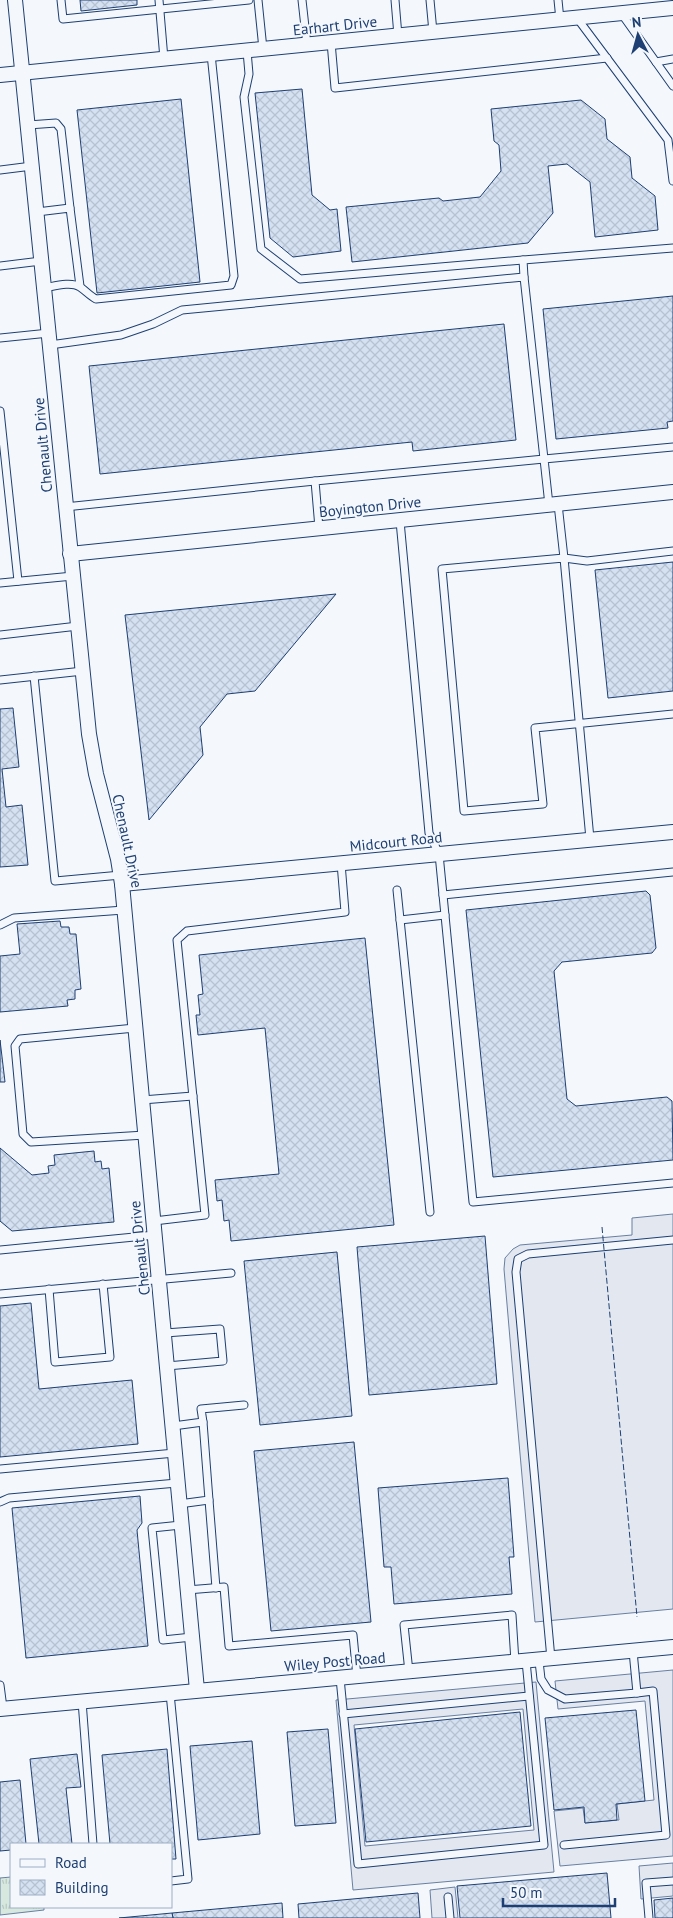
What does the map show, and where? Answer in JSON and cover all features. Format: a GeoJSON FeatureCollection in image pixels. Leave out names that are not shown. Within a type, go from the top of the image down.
{"type":"FeatureCollection","features":[{"type":"Feature","properties":{"kind":"street","name":"Chenault Drive"},"geometry":{"type":"LineString","coordinates":[[15,0],[89,734],[96,774],[122,880],[197,1690]]}},
{"type":"Feature","properties":{"kind":"street","name":"Earhart Drive"},"geometry":{"type":"LineString","coordinates":[[0,75],[673,8]]}},
{"type":"Feature","properties":{"kind":"street","name":"Boyington Drive"},"geometry":{"type":"LineString","coordinates":[[70,554],[673,492]]}},
{"type":"Feature","properties":{"kind":"street","name":"Midcourt Road"},"geometry":{"type":"LineString","coordinates":[[122,880],[341,864],[673,832]]}},
{"type":"Feature","properties":{"kind":"street","name":"Wiley Post Road"},"geometry":{"type":"LineString","coordinates":[[1,1708],[673,1647]]}},
{"type":"Feature","properties":{"kind":"lane"},"geometry":{"type":"LineString","coordinates":[[61,0],[64,20],[249,0]]}},
{"type":"Feature","properties":{"kind":"lane"},"geometry":{"type":"LineString","coordinates":[[159,0],[164,59]]}},
{"type":"Feature","properties":{"kind":"lane"},"geometry":{"type":"LineString","coordinates":[[258,0],[263,49]]}},
{"type":"Feature","properties":{"kind":"lane"},"geometry":{"type":"LineString","coordinates":[[302,0],[307,44]]}},
{"type":"Feature","properties":{"kind":"lane"},"geometry":{"type":"LineString","coordinates":[[395,0],[398,36]]}},
{"type":"Feature","properties":{"kind":"lane"},"geometry":{"type":"LineString","coordinates":[[430,0],[433,32]]}},
{"type":"Feature","properties":{"kind":"lane"},"geometry":{"type":"LineString","coordinates":[[558,0],[560,20]]}},
{"type":"Feature","properties":{"kind":"lane"},"geometry":{"type":"LineString","coordinates":[[620,13],[673,86]]}},
{"type":"Feature","properties":{"kind":"lane"},"geometry":{"type":"LineString","coordinates":[[578,18],[668,140],[673,181]]}},
{"type":"Feature","properties":{"kind":"lane"},"geometry":{"type":"LineString","coordinates":[[330,42],[335,88],[607,58]]}},
{"type":"Feature","properties":{"kind":"lane"},"geometry":{"type":"LineString","coordinates":[[247,50],[249,74],[244,97],[261,249],[300,279],[673,248]]}},
{"type":"Feature","properties":{"kind":"lane"},"geometry":{"type":"LineString","coordinates":[[44,288],[69,284],[80,286],[96,299],[231,285],[234,276],[211,54]]}},
{"type":"Feature","properties":{"kind":"lane"},"geometry":{"type":"LineString","coordinates":[[656,62],[673,59]]}},
{"type":"Feature","properties":{"kind":"lane"},"geometry":{"type":"LineString","coordinates":[[28,125],[56,123],[61,129],[80,286]]}},
{"type":"Feature","properties":{"kind":"lane"},"geometry":{"type":"LineString","coordinates":[[0,170],[32,166]]}},
{"type":"Feature","properties":{"kind":"lane"},"geometry":{"type":"LineString","coordinates":[[37,212],[70,208]]}},
{"type":"Feature","properties":{"kind":"lane"},"geometry":{"type":"LineString","coordinates":[[522,260],[544,459],[564,558],[590,840]]}},
{"type":"Feature","properties":{"kind":"lane"},"geometry":{"type":"LineString","coordinates":[[0,266],[41,261]]}},
{"type":"Feature","properties":{"kind":"lane"},"geometry":{"type":"LineString","coordinates":[[0,338],[49,339],[120,336],[153,324],[182,310],[524,277]]}},
{"type":"Feature","properties":{"kind":"lane"},"geometry":{"type":"LineString","coordinates":[[0,412],[18,581]]}},
{"type":"Feature","properties":{"kind":"lane"},"geometry":{"type":"LineString","coordinates":[[65,507],[673,447]]}},
{"type":"Feature","properties":{"kind":"lane"},"geometry":{"type":"LineString","coordinates":[[315,481],[319,528]]}},
{"type":"Feature","properties":{"kind":"lane"},"geometry":{"type":"LineString","coordinates":[[400,521],[429,833],[439,854],[472,1202],[673,1184]]}},
{"type":"Feature","properties":{"kind":"lane"},"geometry":{"type":"LineString","coordinates":[[673,551],[587,561],[564,558],[442,569],[464,811],[543,804],[535,728],[673,714]]}},
{"type":"Feature","properties":{"kind":"lane"},"geometry":{"type":"LineString","coordinates":[[0,583],[73,576]]}},
{"type":"Feature","properties":{"kind":"lane"},"geometry":{"type":"LineString","coordinates":[[0,635],[78,626]]}},
{"type":"Feature","properties":{"kind":"lane"},"geometry":{"type":"LineString","coordinates":[[0,680],[83,671]]}},
{"type":"Feature","properties":{"kind":"lane"},"geometry":{"type":"LineString","coordinates":[[34,676],[55,881],[122,880]]}},
{"type":"Feature","properties":{"kind":"lane"},"geometry":{"type":"LineString","coordinates":[[154,1221],[205,1215],[177,940],[187,931],[345,912],[341,864]]}},
{"type":"Feature","properties":{"kind":"lane"},"geometry":{"type":"LineString","coordinates":[[443,895],[673,872]]}},
{"type":"Feature","properties":{"kind":"lane"},"geometry":{"type":"LineString","coordinates":[[398,890],[430,1212]]}},
{"type":"Feature","properties":{"kind":"lane"},"geometry":{"type":"LineString","coordinates":[[0,925],[14,918],[124,910]]}},
{"type":"Feature","properties":{"kind":"lane"},"geometry":{"type":"LineString","coordinates":[[400,920],[445,915]]}},
{"type":"Feature","properties":{"kind":"lane"},"geometry":{"type":"LineString","coordinates":[[136,1028],[20,1039],[14,1046],[23,1134],[31,1142],[145,1135]]}},
{"type":"Feature","properties":{"kind":"lane"},"geometry":{"type":"LineString","coordinates":[[142,1100],[193,1096]]}},
{"type":"Feature","properties":{"kind":"lane"},"geometry":{"type":"LineString","coordinates":[[0,1250],[155,1236]]}},
{"type":"Feature","properties":{"kind":"lane"},"geometry":{"type":"LineString","coordinates":[[340,1678],[358,1864],[544,1845],[529,1696],[533,1661],[516,1272],[518,1259],[528,1254],[673,1240]]}},
{"type":"Feature","properties":{"kind":"lane"},"geometry":{"type":"LineString","coordinates":[[0,1294],[231,1273]]}},
{"type":"Feature","properties":{"kind":"lane"},"geometry":{"type":"LineString","coordinates":[[49,1289],[55,1362],[110,1357],[103,1284]]}},
{"type":"Feature","properties":{"kind":"lane"},"geometry":{"type":"LineString","coordinates":[[164,1333],[220,1329],[223,1361],[167,1366]]}},
{"type":"Feature","properties":{"kind":"lane"},"geometry":{"type":"LineString","coordinates":[[216,1588],[202,1409],[244,1405]]}},
{"type":"Feature","properties":{"kind":"lane"},"geometry":{"type":"LineString","coordinates":[[173,1426],[203,1422]]}},
{"type":"Feature","properties":{"kind":"lane"},"geometry":{"type":"LineString","coordinates":[[0,1469],[175,1454]]}},
{"type":"Feature","properties":{"kind":"lane"},"geometry":{"type":"LineString","coordinates":[[0,1502],[9,1498],[177,1483]]}},
{"type":"Feature","properties":{"kind":"lane"},"geometry":{"type":"LineString","coordinates":[[179,1504],[209,1500]]}},
{"type":"Feature","properties":{"kind":"lane"},"geometry":{"type":"LineString","coordinates":[[181,1525],[152,1528],[163,1640],[192,1637]]}},
{"type":"Feature","properties":{"kind":"lane"},"geometry":{"type":"LineString","coordinates":[[187,1590],[224,1587],[229,1646],[353,1636],[356,1677]]}},
{"type":"Feature","properties":{"kind":"lane"},"geometry":{"type":"LineString","coordinates":[[409,1672],[404,1625],[512,1615],[541,1679],[548,1690],[565,1699],[653,1691],[666,1836],[564,1845]]}},
{"type":"Feature","properties":{"kind":"lane"},"geometry":{"type":"LineString","coordinates":[[633,1651],[637,1692]]}},
{"type":"Feature","properties":{"kind":"lane"},"geometry":{"type":"LineString","coordinates":[[0,1686],[1,1708]]}},
{"type":"Feature","properties":{"kind":"lane"},"geometry":{"type":"LineString","coordinates":[[170,1692],[188,1879],[172,1881]]}},
{"type":"Feature","properties":{"kind":"lane"},"geometry":{"type":"LineString","coordinates":[[344,1714],[529,1696]]}},
{"type":"Feature","properties":{"kind":"lane"},"geometry":{"type":"LineString","coordinates":[[82,1701],[93,1843]]}},
{"type":"Feature","properties":{"kind":"lane"},"geometry":{"type":"LineString","coordinates":[[649,1918],[646,1883],[673,1881]]}},
{"type":"Feature","properties":{"kind":"lane"},"geometry":{"type":"LineString","coordinates":[[448,1897],[450,1918]]}},
{"type":"Feature","properties":{"kind":"green space"},"geometry":{"type":"Polygon","coordinates":[[[10,1877],[10,1908],[44,1908],[44,1910],[0,1915],[0,1878],[10,1877]]]}},
{"type":"Feature","properties":{"kind":"shaded area"},"geometry":{"type":"Polygon","coordinates":[[[673,1214],[673,1609],[535,1622],[504,1269],[505,1258],[513,1249],[520,1245],[632,1235],[632,1218],[673,1214]]]}},
{"type":"Feature","properties":{"kind":"shaded area"},"geometry":{"type":"Polygon","coordinates":[[[673,1670],[673,1856],[560,1866],[554,1811],[583,1808],[585,1823],[619,1820],[617,1804],[654,1800],[645,1701],[558,1709],[555,1681],[673,1670]]]}},
{"type":"Feature","properties":{"kind":"shaded area"},"geometry":{"type":"Polygon","coordinates":[[[536,1682],[554,1872],[353,1890],[336,1700],[536,1682]],[[523,1709],[354,1725],[365,1846],[534,1830],[523,1709]]]}},
{"type":"Feature","properties":{"kind":"shaded area"},"geometry":{"type":"Polygon","coordinates":[[[673,1863],[673,1896],[641,1899],[639,1866],[673,1863]]]}},
{"type":"Feature","properties":{"kind":"shaded area"},"geometry":{"type":"Polygon","coordinates":[[[455,1887],[458,1918],[432,1918],[430,1890],[455,1887]]]}},
{"type":"Feature","properties":{"kind":"building"},"geometry":{"type":"Polygon","coordinates":[[[80,0],[137,0],[137,5],[81,11],[80,0]]]}},
{"type":"Feature","properties":{"kind":"building"},"geometry":{"type":"Polygon","coordinates":[[[302,89],[312,195],[330,210],[337,209],[341,251],[293,257],[270,238],[255,93],[302,89]]]}},
{"type":"Feature","properties":{"kind":"building"},"geometry":{"type":"Polygon","coordinates":[[[181,99],[200,282],[97,293],[77,110],[181,99]]]}},
{"type":"Feature","properties":{"kind":"building"},"geometry":{"type":"Polygon","coordinates":[[[581,100],[605,119],[607,139],[630,157],[632,178],[655,196],[658,230],[595,237],[590,182],[567,164],[548,166],[553,213],[528,243],[352,262],[346,207],[439,198],[443,201],[480,197],[501,171],[499,145],[494,141],[491,109],[581,100]]]}},
{"type":"Feature","properties":{"kind":"building"},"geometry":{"type":"Polygon","coordinates":[[[673,296],[673,421],[667,422],[668,428],[556,439],[543,309],[673,296]]]}},
{"type":"Feature","properties":{"kind":"building"},"geometry":{"type":"Polygon","coordinates":[[[504,324],[516,440],[413,451],[412,442],[100,474],[89,366],[504,324]]]}},
{"type":"Feature","properties":{"kind":"building"},"geometry":{"type":"Polygon","coordinates":[[[673,562],[673,691],[608,698],[595,570],[673,562]]]}},
{"type":"Feature","properties":{"kind":"building"},"geometry":{"type":"Polygon","coordinates":[[[336,594],[255,691],[227,694],[200,727],[203,755],[149,820],[125,615],[336,594]]]}},
{"type":"Feature","properties":{"kind":"building"},"geometry":{"type":"Polygon","coordinates":[[[13,708],[19,767],[2,769],[6,807],[22,805],[28,865],[0,867],[0,709],[13,708]]]}},
{"type":"Feature","properties":{"kind":"building"},"geometry":{"type":"Polygon","coordinates":[[[646,891],[650,895],[656,948],[652,953],[562,962],[554,971],[567,1099],[576,1106],[667,1097],[672,1101],[673,1160],[493,1177],[466,910],[646,891]]]}},
{"type":"Feature","properties":{"kind":"building"},"geometry":{"type":"Polygon","coordinates":[[[60,921],[61,927],[69,927],[70,934],[76,934],[81,989],[75,990],[75,999],[67,1000],[68,1006],[0,1012],[0,956],[20,954],[17,924],[60,921]]]}},
{"type":"Feature","properties":{"kind":"building"},"geometry":{"type":"Polygon","coordinates":[[[365,938],[394,1225],[231,1241],[229,1220],[224,1221],[222,1200],[217,1201],[215,1180],[279,1174],[265,1028],[198,1035],[196,1015],[200,1015],[198,995],[203,994],[199,955],[365,938]]]}},
{"type":"Feature","properties":{"kind":"building"},"geometry":{"type":"Polygon","coordinates":[[[0,1040],[5,1082],[0,1082],[0,1040]]]}},
{"type":"Feature","properties":{"kind":"building"},"geometry":{"type":"Polygon","coordinates":[[[0,1148],[32,1175],[49,1173],[48,1166],[55,1165],[54,1155],[94,1151],[95,1162],[101,1161],[102,1169],[109,1168],[114,1222],[12,1231],[0,1221],[0,1148]]]}},
{"type":"Feature","properties":{"kind":"building"},"geometry":{"type":"Polygon","coordinates":[[[485,1236],[497,1384],[369,1395],[357,1247],[485,1236]]]}},
{"type":"Feature","properties":{"kind":"building"},"geometry":{"type":"Polygon","coordinates":[[[337,1252],[352,1416],[260,1425],[244,1261],[337,1252]]]}},
{"type":"Feature","properties":{"kind":"building"},"geometry":{"type":"Polygon","coordinates":[[[31,1303],[39,1389],[132,1380],[138,1444],[0,1457],[0,1306],[31,1303]]]}},
{"type":"Feature","properties":{"kind":"building"},"geometry":{"type":"Polygon","coordinates":[[[354,1442],[371,1622],[271,1631],[254,1451],[354,1442]]]}},
{"type":"Feature","properties":{"kind":"building"},"geometry":{"type":"Polygon","coordinates":[[[508,1478],[514,1557],[509,1557],[512,1594],[394,1604],[391,1567],[384,1567],[378,1488],[508,1478]]]}},
{"type":"Feature","properties":{"kind":"building"},"geometry":{"type":"Polygon","coordinates":[[[140,1496],[142,1523],[137,1530],[148,1646],[26,1658],[12,1508],[140,1496]]]}},
{"type":"Feature","properties":{"kind":"building"},"geometry":{"type":"Polygon","coordinates":[[[636,1710],[645,1801],[616,1804],[617,1820],[585,1823],[584,1807],[554,1810],[545,1718],[636,1710]]]}},
{"type":"Feature","properties":{"kind":"building"},"geometry":{"type":"Polygon","coordinates":[[[520,1712],[531,1826],[366,1842],[355,1729],[520,1712]]]}},
{"type":"Feature","properties":{"kind":"building"},"geometry":{"type":"Polygon","coordinates":[[[328,1729],[336,1823],[295,1826],[287,1732],[328,1729]]]}},
{"type":"Feature","properties":{"kind":"building"},"geometry":{"type":"Polygon","coordinates":[[[252,1741],[260,1834],[198,1840],[190,1746],[252,1741]]]}},
{"type":"Feature","properties":{"kind":"building"},"geometry":{"type":"Polygon","coordinates":[[[167,1749],[176,1859],[172,1859],[172,1843],[110,1843],[102,1755],[167,1749]]]}},
{"type":"Feature","properties":{"kind":"building"},"geometry":{"type":"Polygon","coordinates":[[[77,1754],[81,1787],[66,1788],[72,1843],[39,1843],[30,1759],[77,1754]]]}},
{"type":"Feature","properties":{"kind":"building"},"geometry":{"type":"Polygon","coordinates":[[[20,1780],[26,1843],[10,1843],[10,1850],[0,1851],[0,1782],[20,1780]]]}},
{"type":"Feature","properties":{"kind":"building"},"geometry":{"type":"Polygon","coordinates":[[[607,1873],[611,1918],[460,1918],[457,1886],[607,1873]]]}},
{"type":"Feature","properties":{"kind":"building"},"geometry":{"type":"Polygon","coordinates":[[[418,1893],[420,1918],[299,1918],[298,1904],[418,1893]]]}},
{"type":"Feature","properties":{"kind":"building"},"geometry":{"type":"Polygon","coordinates":[[[673,1898],[673,1918],[655,1918],[654,1900],[673,1898]]]}},
{"type":"Feature","properties":{"kind":"building"},"geometry":{"type":"Polygon","coordinates":[[[282,1903],[283,1918],[173,1918],[172,1913],[282,1903]]]}},
{"type":"Feature","properties":{"kind":"building"},"geometry":{"type":"Polygon","coordinates":[[[172,1913],[173,1918],[119,1918],[172,1913]]]}},
{"type":"Feature","properties":{"kind":"fence"},"geometry":{"type":"LineString","coordinates":[[602,1227],[637,1617]]}}]}
